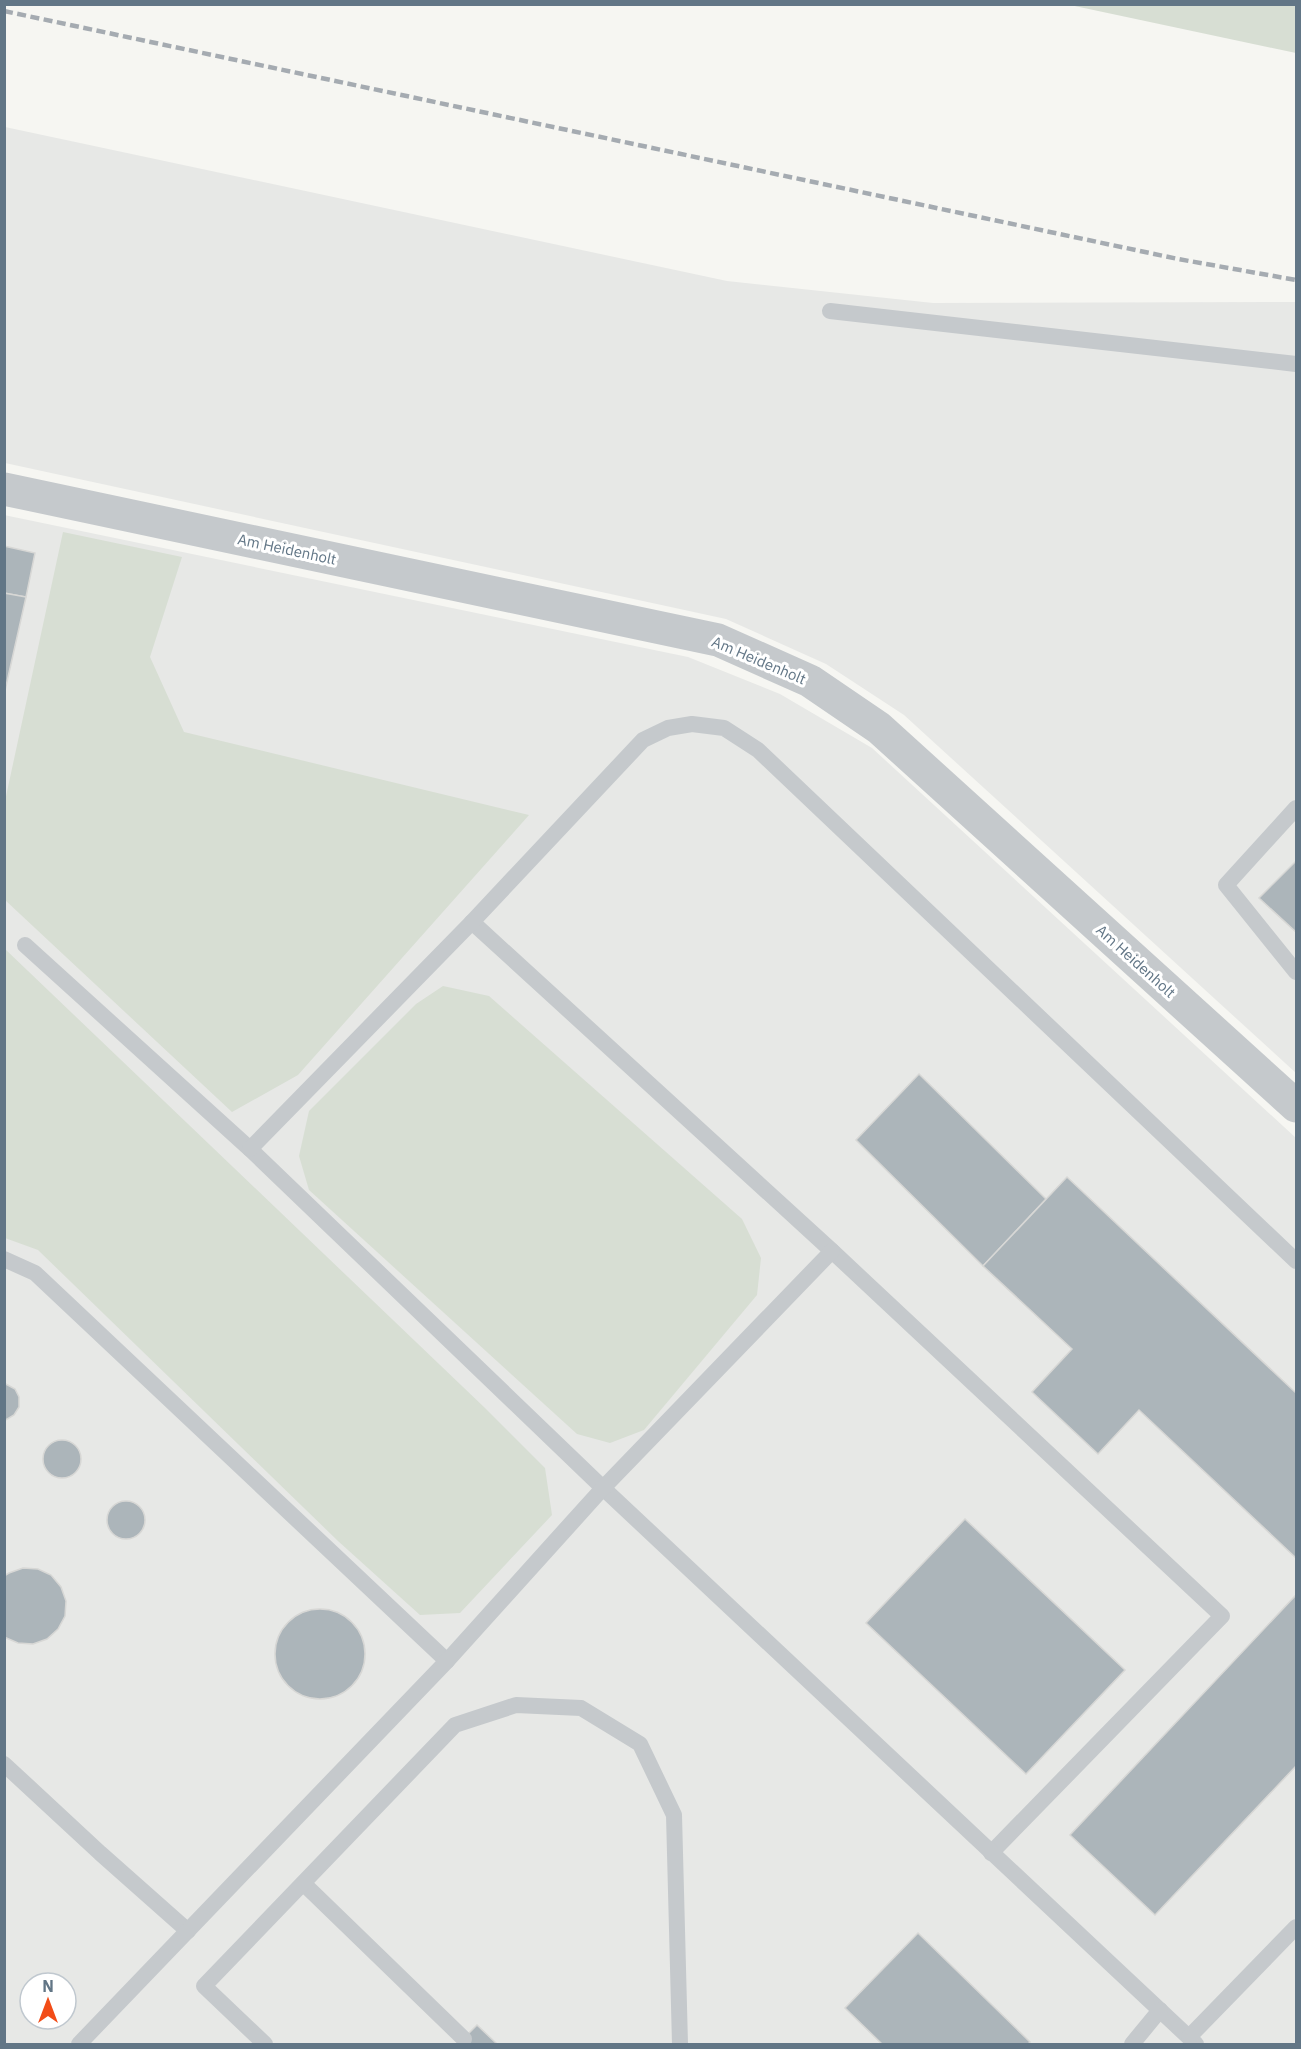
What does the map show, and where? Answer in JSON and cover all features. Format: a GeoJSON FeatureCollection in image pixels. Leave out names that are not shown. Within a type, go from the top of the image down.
{"type":"FeatureCollection","features":[{"type":"Feature","properties":{"kind":"street","name":"Am Heidenholt"},"geometry":{"type":"LineString","coordinates":[[4,489],[718,640],[810,681],[879,728],[1296,1106]]}},
{"type":"Feature","properties":{"kind":"lane"},"geometry":{"type":"LineString","coordinates":[[830,311],[1296,364]]}},
{"type":"Feature","properties":{"kind":"lane"},"geometry":{"type":"LineString","coordinates":[[250,1149],[471,922],[643,740],[668,728],[692,724],[724,728],[758,750],[1296,1261]]}},
{"type":"Feature","properties":{"kind":"lane"},"geometry":{"type":"LineString","coordinates":[[1296,808],[1226,885],[1296,972]]}},
{"type":"Feature","properties":{"kind":"lane"},"geometry":{"type":"LineString","coordinates":[[471,922],[832,1251],[1222,1616],[991,1853]]}},
{"type":"Feature","properties":{"kind":"lane"},"geometry":{"type":"LineString","coordinates":[[25,945],[250,1149],[603,1488],[1192,2041],[1296,1927]]}},
{"type":"Feature","properties":{"kind":"lane"},"geometry":{"type":"LineString","coordinates":[[84,2039],[447,1661],[603,1488],[832,1251]]}},
{"type":"Feature","properties":{"kind":"lane"},"geometry":{"type":"LineString","coordinates":[[4,1259],[36,1273],[447,1661]]}},
{"type":"Feature","properties":{"kind":"lane"},"geometry":{"type":"LineString","coordinates":[[265,2044],[204,1986],[455,1725],[516,1705],[581,1708],[640,1744],[674,1815],[680,2044]]}},
{"type":"Feature","properties":{"kind":"lane"},"geometry":{"type":"LineString","coordinates":[[4,1764],[188,1931]]}},
{"type":"Feature","properties":{"kind":"lane"},"geometry":{"type":"LineString","coordinates":[[304,1884],[464,2039]]}},
{"type":"Feature","properties":{"kind":"lane"},"geometry":{"type":"LineString","coordinates":[[1132,2044],[1160,2010]]}},
{"type":"Feature","properties":{"kind":"shaded area"},"geometry":{"type":"Polygon","coordinates":[[[1070,5],[1296,5],[1296,53],[1070,5]]]}},
{"type":"Feature","properties":{"kind":"shaded area"},"geometry":{"type":"Polygon","coordinates":[[[5,127],[727,281],[933,303],[1296,302],[1296,1073],[904,715],[826,664],[726,619],[5,463],[5,127]]]}},
{"type":"Feature","properties":{"kind":"shaded area"},"geometry":{"type":"Polygon","coordinates":[[[4,515],[688,657],[780,694],[872,748],[1296,1138],[1296,2044],[5,2044],[4,515]]]}},
{"type":"Feature","properties":{"kind":"shaded area"},"geometry":{"type":"Polygon","coordinates":[[[63,532],[182,557],[150,657],[184,732],[529,815],[298,1075],[232,1112],[5,900],[5,801],[63,532]]]}},
{"type":"Feature","properties":{"kind":"shaded area"},"geometry":{"type":"Polygon","coordinates":[[[5,949],[545,1468],[552,1515],[460,1613],[420,1615],[338,1541],[38,1250],[5,1238],[5,949]]]}},
{"type":"Feature","properties":{"kind":"shaded area"},"geometry":{"type":"Polygon","coordinates":[[[443,986],[489,996],[742,1219],[761,1258],[757,1295],[644,1430],[610,1443],[577,1434],[309,1190],[299,1156],[309,1111],[416,1004],[443,986]]]}},
{"type":"Feature","properties":{"kind":"building"},"geometry":{"type":"Polygon","coordinates":[[[4,546],[35,553],[26,597],[4,593],[4,546]]]}},
{"type":"Feature","properties":{"kind":"building"},"geometry":{"type":"Polygon","coordinates":[[[4,593],[26,597],[4,695],[4,593]]]}},
{"type":"Feature","properties":{"kind":"building"},"geometry":{"type":"Polygon","coordinates":[[[1296,861],[1296,932],[1259,898],[1296,861]]]}},
{"type":"Feature","properties":{"kind":"building"},"geometry":{"type":"Polygon","coordinates":[[[919,1074],[1046,1199],[983,1266],[856,1140],[919,1074]]]}},
{"type":"Feature","properties":{"kind":"building"},"geometry":{"type":"Polygon","coordinates":[[[1067,1177],[1296,1393],[1296,1558],[1139,1410],[1098,1454],[1032,1392],[1072,1349],[983,1266],[1067,1177]]]}},
{"type":"Feature","properties":{"kind":"building"},"geometry":{"type":"Polygon","coordinates":[[[4,1383],[15,1389],[19,1397],[19,1407],[14,1415],[4,1421],[4,1383]]]}},
{"type":"Feature","properties":{"kind":"building"},"geometry":{"type":"Polygon","coordinates":[[[62,1440],[75,1446],[81,1459],[75,1472],[62,1478],[49,1472],[43,1459],[49,1446],[62,1440]]]}},
{"type":"Feature","properties":{"kind":"building"},"geometry":{"type":"Polygon","coordinates":[[[126,1501],[140,1506],[145,1520],[140,1534],[126,1539],[112,1534],[107,1520],[112,1506],[126,1501]]]}},
{"type":"Feature","properties":{"kind":"building"},"geometry":{"type":"Polygon","coordinates":[[[965,1519],[1125,1670],[1026,1774],[866,1623],[965,1519]]]}},
{"type":"Feature","properties":{"kind":"building"},"geometry":{"type":"Polygon","coordinates":[[[23,1568],[38,1569],[51,1575],[61,1587],[66,1601],[65,1616],[58,1629],[47,1639],[33,1644],[18,1643],[4,1637],[4,1576],[23,1568]]]}},
{"type":"Feature","properties":{"kind":"building"},"geometry":{"type":"Polygon","coordinates":[[[1296,1595],[1296,1766],[1155,1915],[1070,1835],[1296,1595]]]}},
{"type":"Feature","properties":{"kind":"building"},"geometry":{"type":"Polygon","coordinates":[[[311,1609],[329,1609],[345,1616],[358,1629],[365,1645],[365,1663],[358,1679],[345,1692],[329,1699],[311,1699],[295,1692],[282,1679],[275,1663],[275,1645],[282,1629],[295,1616],[311,1609]]]}},
{"type":"Feature","properties":{"kind":"building"},"geometry":{"type":"Polygon","coordinates":[[[918,1933],[1030,2042],[1028,2044],[882,2044],[845,2008],[918,1933]]]}},
{"type":"Feature","properties":{"kind":"building"},"geometry":{"type":"Polygon","coordinates":[[[477,2025],[497,2044],[458,2044],[477,2025]]]}},
{"type":"Feature","properties":{"kind":"railway"},"geometry":{"type":"LineString","coordinates":[[4,11],[1178,259],[1296,280]]}}]}
